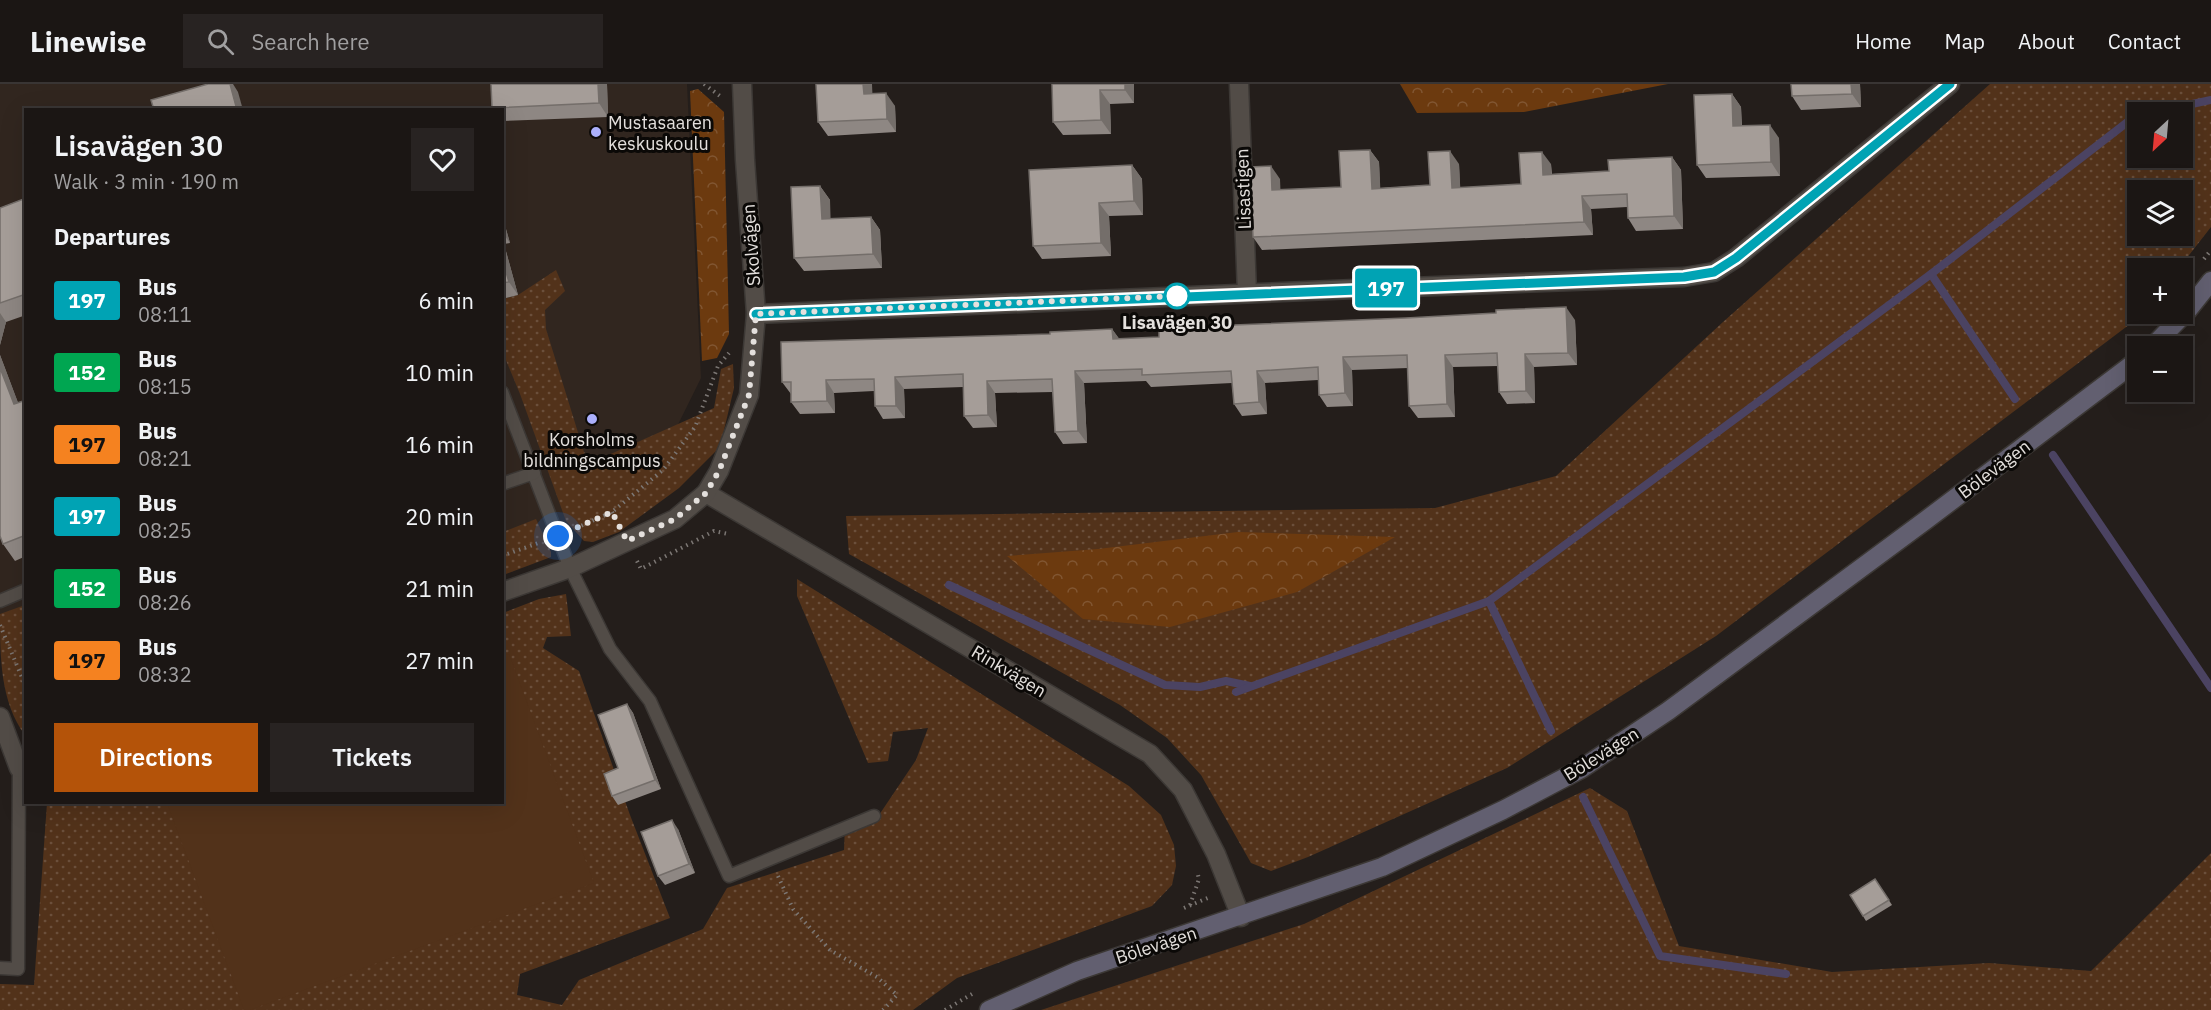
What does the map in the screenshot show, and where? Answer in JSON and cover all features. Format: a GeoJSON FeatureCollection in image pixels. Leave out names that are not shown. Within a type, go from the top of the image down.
{"type":"FeatureCollection","features":[{"type":"Feature","properties":{"kind":"main road"},"geometry":{"type":"LineString","coordinates":[[2162,336],[2188,310],[2211,281]]}},
{"type":"Feature","properties":{"kind":"main road","name":"Bölevägen"},"geometry":{"type":"LineString","coordinates":[[989,1010],[1077,971],[1241,917],[1382,867],[1581,770],[1687,697],[2127,368]]}},
{"type":"Feature","properties":{"kind":"street","name":"Skolvägen"},"geometry":{"type":"LineString","coordinates":[[504,591],[570,568],[675,519],[706,493],[719,471],[749,395],[756,314],[742,84]]}},
{"type":"Feature","properties":{"kind":"street","name":"Lisastigen"},"geometry":{"type":"LineString","coordinates":[[1239,84],[1247,293]]}},
{"type":"Feature","properties":{"kind":"street"},"geometry":{"type":"LineString","coordinates":[[756,314],[1684,277],[1714,272],[1736,258],[1950,84]]}},
{"type":"Feature","properties":{"kind":"street","name":"Rinkvägen"},"geometry":{"type":"LineString","coordinates":[[706,493],[1150,754],[1183,790],[1216,854],[1241,917]]}},
{"type":"Feature","properties":{"kind":"street"},"geometry":{"type":"LineString","coordinates":[[0,717],[22,768]]}},
{"type":"Feature","properties":{"kind":"lane"},"geometry":{"type":"LineString","coordinates":[[504,397],[570,568],[610,649],[650,701],[729,876],[874,816]]}},
{"type":"Feature","properties":{"kind":"lane"},"geometry":{"type":"LineString","coordinates":[[504,483],[534,472]]}},
{"type":"Feature","properties":{"kind":"lane"},"geometry":{"type":"LineString","coordinates":[[0,601],[24,591]]}},
{"type":"Feature","properties":{"kind":"lane"},"geometry":{"type":"LineString","coordinates":[[0,968],[18,969],[22,768]]}},
{"type":"Feature","properties":{"kind":"path"},"geometry":{"type":"LineString","coordinates":[[704,84],[727,102]]}},
{"type":"Feature","properties":{"kind":"path"},"geometry":{"type":"LineString","coordinates":[[504,555],[558,536],[612,512],[663,470],[695,427],[718,366],[730,351]]}},
{"type":"Feature","properties":{"kind":"path"},"geometry":{"type":"LineString","coordinates":[[612,512],[641,569],[714,531],[730,535]]}},
{"type":"Feature","properties":{"kind":"path"},"geometry":{"type":"LineString","coordinates":[[0,625],[24,682]]}},
{"type":"Feature","properties":{"kind":"path"},"geometry":{"type":"LineString","coordinates":[[771,859],[793,909],[830,950],[877,977],[897,995],[884,1010]]}},
{"type":"Feature","properties":{"kind":"path"},"geometry":{"type":"LineString","coordinates":[[1190,905],[1199,879],[1197,867]]}},
{"type":"Feature","properties":{"kind":"path"},"geometry":{"type":"LineString","coordinates":[[1181,910],[1230,890]]}},
{"type":"Feature","properties":{"kind":"path"},"geometry":{"type":"LineString","coordinates":[[945,1010],[975,992]]}},
{"type":"Feature","properties":{"kind":"shaded area","name":"Korsholms bildningscampus"},"geometry":{"type":"Polygon","coordinates":[[[0,84],[687,84],[701,378],[660,461],[558,536],[504,557],[504,108],[24,108],[24,684],[0,626],[0,84]]]}},
{"type":"Feature","properties":{"kind":"shaded area"},"geometry":{"type":"Polygon","coordinates":[[[1990,84],[2211,84],[2211,227],[2187,258],[2127,258],[2127,324],[2130,324],[1716,636],[1507,768],[1308,857],[1271,871],[1251,863],[1201,775],[1167,738],[1120,705],[849,554],[846,516],[1435,508],[1556,476],[1723,322],[1990,84]]]}},
{"type":"Feature","properties":{"kind":"shaded area"},"geometry":{"type":"Polygon","coordinates":[[[556,270],[565,291],[545,310],[546,329],[584,452],[595,461],[714,408],[721,369],[733,364],[734,388],[720,447],[679,488],[619,532],[593,542],[584,541],[566,521],[504,355],[504,299],[518,295],[556,270]]]}},
{"type":"Feature","properties":{"kind":"shaded area"},"geometry":{"type":"Polygon","coordinates":[[[536,519],[551,552],[551,557],[504,575],[504,532],[536,519]]]}},
{"type":"Feature","properties":{"kind":"shaded area"},"geometry":{"type":"Polygon","coordinates":[[[797,579],[1129,786],[1161,815],[1174,845],[1176,866],[1172,885],[1152,906],[957,978],[913,1010],[0,1010],[0,984],[34,985],[47,804],[504,804],[504,613],[539,599],[566,594],[571,636],[547,637],[543,648],[579,671],[630,815],[670,918],[520,974],[517,995],[562,1005],[579,980],[703,929],[727,888],[844,850],[845,825],[875,821],[916,760],[928,728],[893,732],[888,761],[868,763],[797,596],[797,579]]]}},
{"type":"Feature","properties":{"kind":"shaded area"},"geometry":{"type":"Polygon","coordinates":[[[24,605],[24,733],[6,693],[1,662],[0,614],[24,605]]]}},
{"type":"Feature","properties":{"kind":"shaded area"},"geometry":{"type":"Polygon","coordinates":[[[509,654],[594,883],[250,1010],[244,1010],[167,804],[504,804],[504,655],[509,654]]]}},
{"type":"Feature","properties":{"kind":"shaded area"},"geometry":{"type":"Polygon","coordinates":[[[1590,788],[1627,811],[1679,946],[1832,972],[1989,963],[2091,971],[2211,853],[2211,1010],[1041,1010],[1304,924],[1590,788]]]}},
{"type":"Feature","properties":{"kind":"green space"},"geometry":{"type":"Polygon","coordinates":[[[1400,84],[1668,84],[1524,112],[1417,113],[1400,84]]]}},
{"type":"Feature","properties":{"kind":"green space"},"geometry":{"type":"Polygon","coordinates":[[[698,89],[724,112],[729,334],[717,358],[702,361],[690,91],[698,89]]]}},
{"type":"Feature","properties":{"kind":"green space"},"geometry":{"type":"Polygon","coordinates":[[[1238,532],[1395,537],[1297,592],[1170,627],[1083,619],[1007,556],[1098,549],[1238,532]]]}},
{"type":"Feature","properties":{"kind":"building"},"geometry":{"type":"Polygon","coordinates":[[[208,84],[230,84],[236,108],[153,108],[151,100],[208,84]]]}},
{"type":"Feature","properties":{"kind":"building"},"geometry":{"type":"Polygon","coordinates":[[[491,84],[598,84],[599,103],[492,108],[491,84]]]}},
{"type":"Feature","properties":{"kind":"building"},"geometry":{"type":"Polygon","coordinates":[[[816,84],[863,84],[864,94],[886,93],[887,119],[818,122],[816,84]]]}},
{"type":"Feature","properties":{"kind":"building"},"geometry":{"type":"Polygon","coordinates":[[[1052,84],[1125,84],[1125,90],[1100,90],[1101,120],[1053,122],[1052,84]]]}},
{"type":"Feature","properties":{"kind":"building"},"geometry":{"type":"Polygon","coordinates":[[[1791,84],[1851,84],[1852,94],[1792,96],[1791,84]]]}},
{"type":"Feature","properties":{"kind":"building"},"geometry":{"type":"Polygon","coordinates":[[[1732,94],[1733,126],[1770,125],[1771,162],[1697,165],[1694,95],[1732,94]]]}},
{"type":"Feature","properties":{"kind":"building"},"geometry":{"type":"Polygon","coordinates":[[[1370,150],[1372,189],[1430,185],[1428,152],[1450,151],[1452,188],[1521,184],[1519,153],[1542,152],[1543,175],[1609,171],[1608,160],[1672,157],[1674,216],[1628,218],[1627,194],[1582,196],[1584,222],[1253,237],[1250,167],[1271,166],[1272,190],[1341,187],[1339,151],[1370,150]]]}},
{"type":"Feature","properties":{"kind":"building"},"geometry":{"type":"Polygon","coordinates":[[[1132,165],[1134,201],[1099,203],[1101,243],[1033,246],[1029,170],[1132,165]]]}},
{"type":"Feature","properties":{"kind":"building"},"geometry":{"type":"Polygon","coordinates":[[[820,186],[822,219],[871,217],[873,254],[794,258],[791,187],[820,186]]]}},
{"type":"Feature","properties":{"kind":"building"},"geometry":{"type":"Polygon","coordinates":[[[24,199],[24,295],[0,303],[0,208],[24,199]]]}},
{"type":"Feature","properties":{"kind":"building"},"geometry":{"type":"Polygon","coordinates":[[[504,266],[509,282],[504,283],[504,266]]]}},
{"type":"Feature","properties":{"kind":"building"},"geometry":{"type":"Polygon","coordinates":[[[1566,307],[1568,353],[1525,354],[1526,391],[1499,392],[1497,353],[1445,355],[1447,404],[1409,406],[1407,355],[1343,357],[1345,393],[1319,395],[1318,367],[1257,371],[1259,402],[1234,404],[1231,371],[1142,375],[1142,369],[1075,371],[1078,431],[1055,432],[1052,379],[987,381],[988,415],[964,416],[963,374],[895,377],[896,406],[875,406],[874,379],[826,380],[827,401],[791,402],[791,382],[782,382],[781,342],[1050,334],[1050,332],[1112,329],[1113,339],[1159,337],[1159,328],[1406,318],[1496,313],[1496,310],[1566,307]]]}},
{"type":"Feature","properties":{"kind":"building"},"geometry":{"type":"Polygon","coordinates":[[[0,368],[14,404],[24,401],[24,536],[3,544],[0,536],[0,368]]]}},
{"type":"Feature","properties":{"kind":"building"},"geometry":{"type":"Polygon","coordinates":[[[627,704],[655,780],[612,796],[604,774],[618,768],[598,715],[627,704]]]}},
{"type":"Feature","properties":{"kind":"building"},"geometry":{"type":"Polygon","coordinates":[[[672,820],[689,864],[658,876],[641,832],[672,820]]]}},
{"type":"Feature","properties":{"kind":"building"},"geometry":{"type":"Polygon","coordinates":[[[1875,879],[1889,900],[1863,916],[1850,895],[1875,879]]]}},
{"type":"Feature","properties":{"kind":"waterway"},"geometry":{"type":"LineString","coordinates":[[2193,104],[2211,100]]}},
{"type":"Feature","properties":{"kind":"waterway"},"geometry":{"type":"LineString","coordinates":[[1236,692],[1489,601],[1931,274],[2127,122]]}},
{"type":"Feature","properties":{"kind":"waterway"},"geometry":{"type":"LineString","coordinates":[[1931,274],[2015,399]]}},
{"type":"Feature","properties":{"kind":"waterway"},"geometry":{"type":"LineString","coordinates":[[2053,455],[2211,688]]}},
{"type":"Feature","properties":{"kind":"waterway"},"geometry":{"type":"LineString","coordinates":[[949,585],[1165,685],[1200,687],[1226,681],[1250,686]]}},
{"type":"Feature","properties":{"kind":"waterway"},"geometry":{"type":"LineString","coordinates":[[1489,601],[1551,731]]}},
{"type":"Feature","properties":{"kind":"waterway"},"geometry":{"type":"LineString","coordinates":[[1583,797],[1660,956],[1786,974]]}},
{"type":"Feature","properties":{"kind":"bus line","name":"197"},"geometry":{"type":"LineString","coordinates":[[756,314],[1684,277],[1714,272],[1736,258],[1950,84]]}},
{"type":"Feature","properties":{"kind":"place","name":"Mustasaaren keskuskoulu"},"geometry":{"type":"Point","coordinates":[596,132]}},
{"type":"Feature","properties":{"kind":"place","name":"Lisavägen 30"},"geometry":{"type":"Point","coordinates":[1177,296]}},
{"type":"Feature","properties":{"kind":"place","name":"Korsholms bildningscampus"},"geometry":{"type":"Point","coordinates":[592,419]}},
{"type":"Feature","properties":{"kind":"route"},"geometry":{"type":"LineString","coordinates":[[558,536],[612,512],[627,541],[675,519],[706,493],[719,471],[749,395],[756,314],[1177,296]]}}]}
